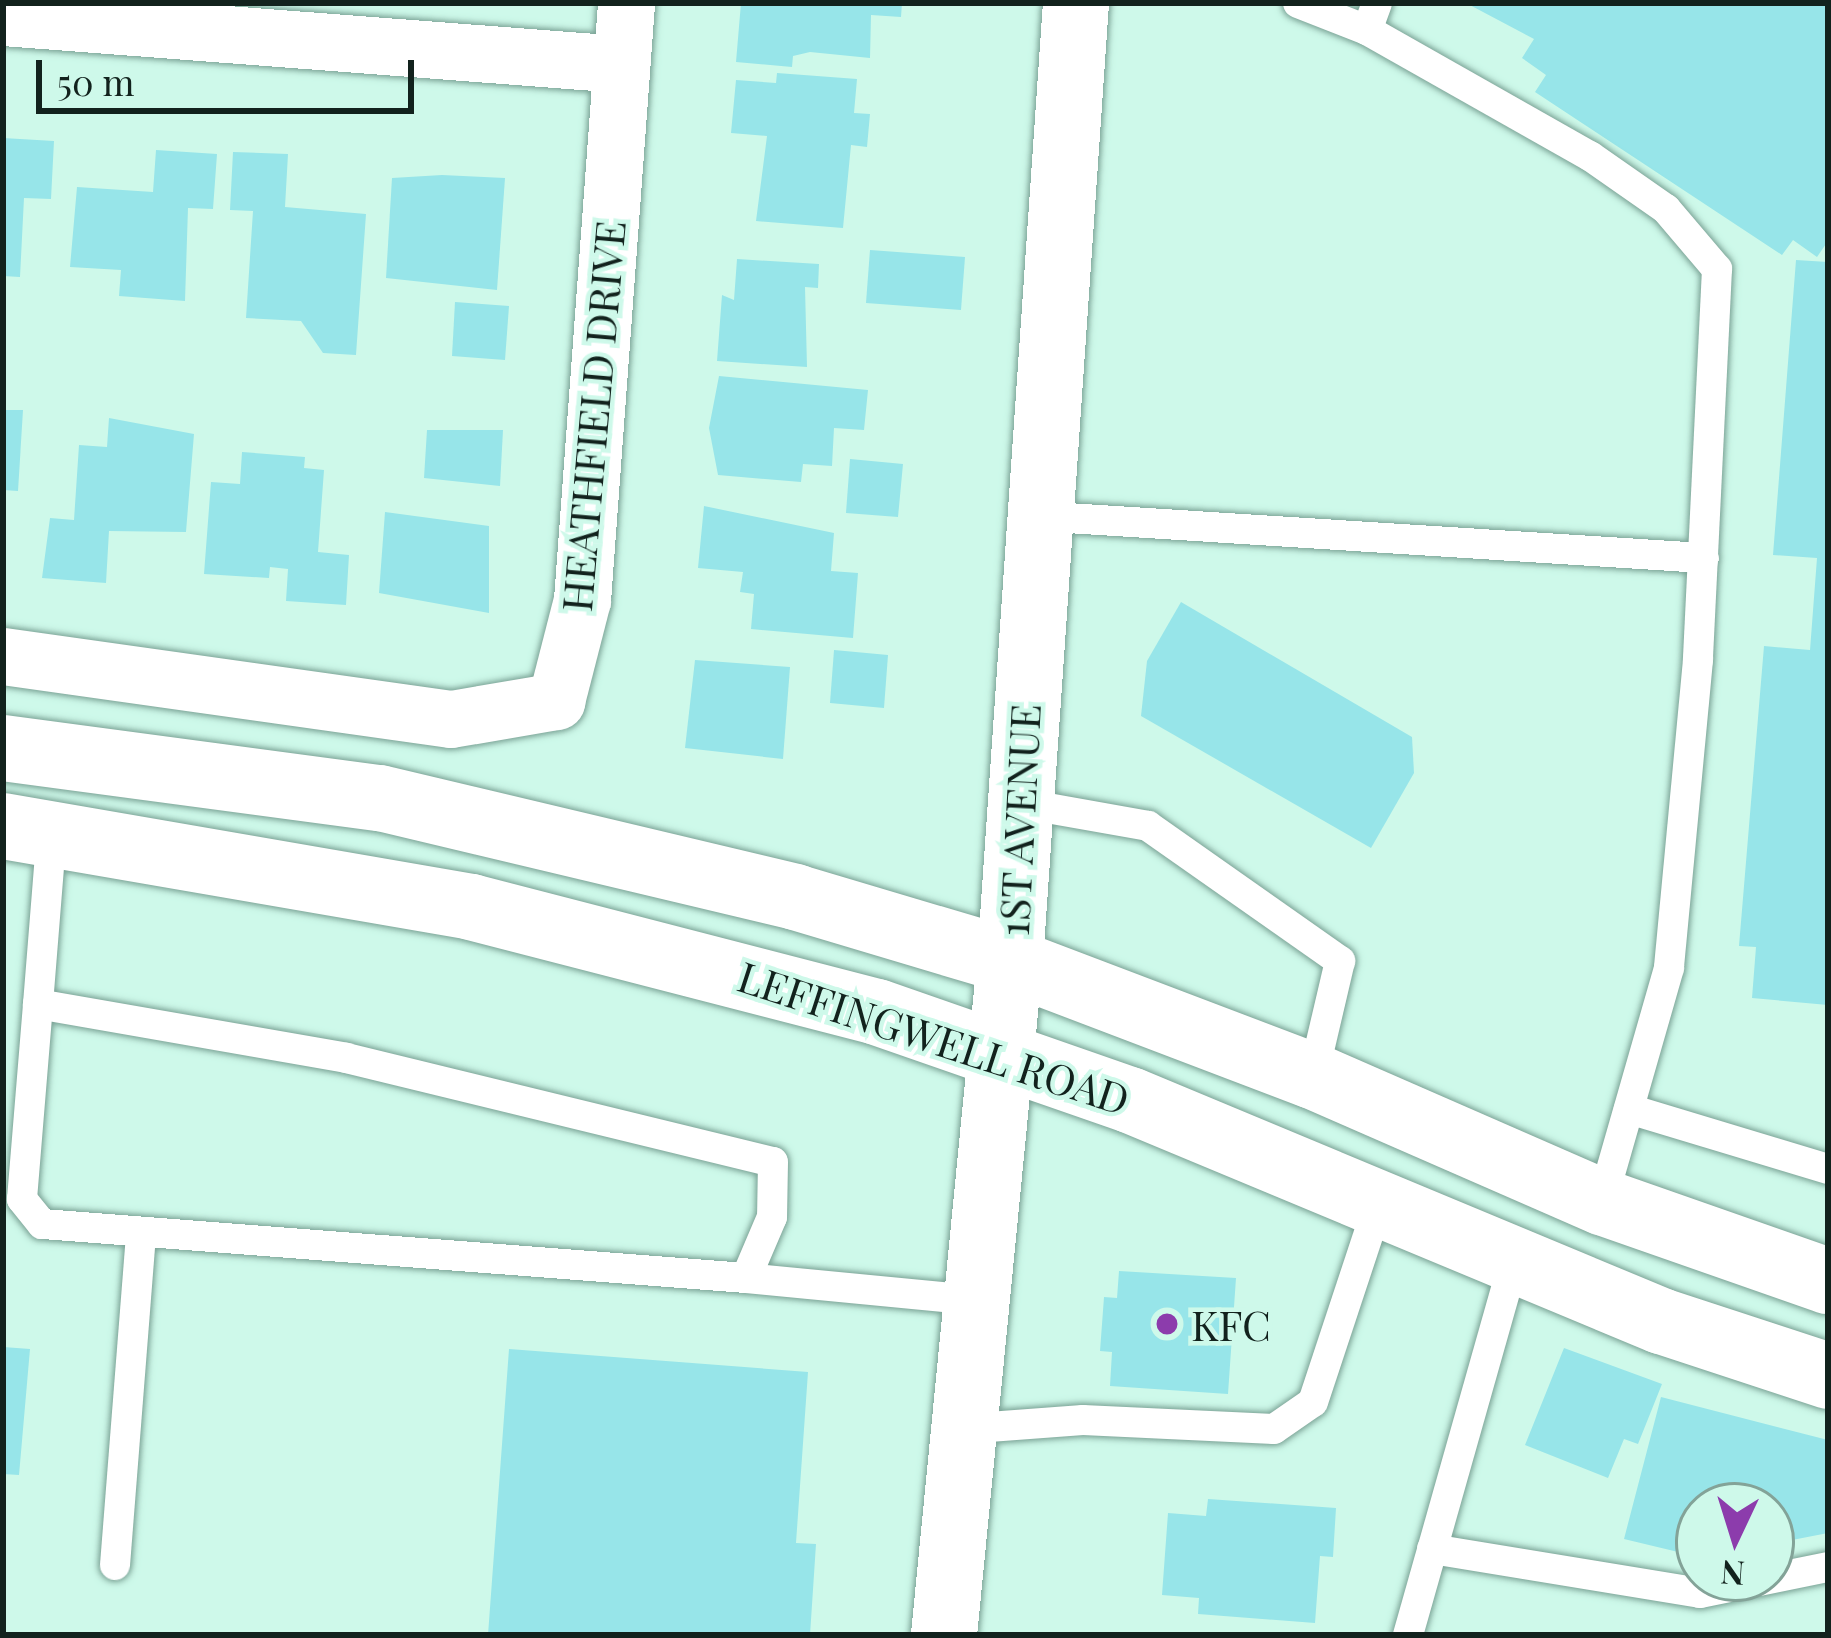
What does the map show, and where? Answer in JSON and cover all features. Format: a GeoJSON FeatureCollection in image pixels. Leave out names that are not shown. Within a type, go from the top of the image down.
{"type":"FeatureCollection","features":[{"type":"Feature","properties":{"kind":"main road","name":"1ST AVENUE"},"geometry":{"type":"LineString","coordinates":[[944,1635],[1010,962],[1036,516],[1076,3]]}},
{"type":"Feature","properties":{"kind":"main road","name":"LEFFINGWELL ROAD"},"geometry":{"type":"LineString","coordinates":[[3,748],[231,774],[490,821],[718,875],[1010,962],[1313,1076],[1602,1202],[1828,1281]]}},
{"type":"Feature","properties":{"kind":"main road","name":"LEFFINGWELL ROAD"},"geometry":{"type":"LineString","coordinates":[[27,828],[590,934],[1000,1053],[1379,1202],[1514,1261],[1828,1376]]}},
{"type":"Feature","properties":{"kind":"street","name":"HEATHFIELD DRIVE"},"geometry":{"type":"LineString","coordinates":[[3,656],[451,719],[556,700],[582,600],[626,3]]}},
{"type":"Feature","properties":{"kind":"street"},"geometry":{"type":"LineString","coordinates":[[3,17],[621,64]]}},
{"type":"Feature","properties":{"kind":"lane"},"geometry":{"type":"LineString","coordinates":[[1298,3],[1372,17],[1666,209],[1717,269],[1704,558],[1669,968],[1602,1202]]}},
{"type":"Feature","properties":{"kind":"lane"},"geometry":{"type":"LineString","coordinates":[[1036,516],[1704,558]]}},
{"type":"Feature","properties":{"kind":"lane"},"geometry":{"type":"LineString","coordinates":[[1019,803],[1148,826],[1340,961],[1313,1076]]}},
{"type":"Feature","properties":{"kind":"lane"},"geometry":{"type":"LineString","coordinates":[[27,828],[46,896],[22,1199],[42,1224],[141,1238],[746,1278],[976,1300]]}},
{"type":"Feature","properties":{"kind":"lane"},"geometry":{"type":"LineString","coordinates":[[38,1004],[346,1058],[773,1162],[772,1217],[746,1278]]}},
{"type":"Feature","properties":{"kind":"lane"},"geometry":{"type":"LineString","coordinates":[[1628,1108],[1828,1169]]}},
{"type":"Feature","properties":{"kind":"lane"},"geometry":{"type":"LineString","coordinates":[[962,1429],[1083,1420],[1274,1430],[1313,1402],[1379,1202]]}},
{"type":"Feature","properties":{"kind":"lane"},"geometry":{"type":"LineString","coordinates":[[115,1565],[141,1238]]}},
{"type":"Feature","properties":{"kind":"lane"},"geometry":{"type":"LineString","coordinates":[[1408,1635],[1514,1261]]}},
{"type":"Feature","properties":{"kind":"lane"},"geometry":{"type":"LineString","coordinates":[[1432,1550],[1700,1593],[1828,1567]]}},
{"type":"Feature","properties":{"kind":"building"},"geometry":{"type":"Polygon","coordinates":[[[741,3],[902,3],[901,17],[871,15],[870,58],[810,52],[793,56],[792,67],[736,62],[741,3]]]}},
{"type":"Feature","properties":{"kind":"building"},"geometry":{"type":"Polygon","coordinates":[[[1466,3],[1828,3],[1828,241],[1817,257],[1793,240],[1782,255],[1535,92],[1546,75],[1522,58],[1534,39],[1466,3]]]}},
{"type":"Feature","properties":{"kind":"building"},"geometry":{"type":"Polygon","coordinates":[[[777,73],[857,79],[854,113],[870,114],[867,147],[851,145],[843,228],[756,221],[767,136],[731,133],[736,80],[776,83],[777,73]]]}},
{"type":"Feature","properties":{"kind":"building"},"geometry":{"type":"Polygon","coordinates":[[[3,138],[54,141],[51,199],[24,198],[20,277],[3,276],[3,138]]]}},
{"type":"Feature","properties":{"kind":"building"},"geometry":{"type":"Polygon","coordinates":[[[156,150],[217,154],[213,209],[188,208],[185,301],[119,296],[121,270],[70,267],[77,187],[153,192],[156,150]]]}},
{"type":"Feature","properties":{"kind":"building"},"geometry":{"type":"Polygon","coordinates":[[[233,152],[288,154],[285,207],[366,214],[356,355],[323,353],[301,321],[246,318],[253,211],[230,210],[233,152]]]}},
{"type":"Feature","properties":{"kind":"building"},"geometry":{"type":"Polygon","coordinates":[[[392,178],[505,178],[497,290],[386,278],[392,178]]]}},
{"type":"Feature","properties":{"kind":"building"},"geometry":{"type":"Polygon","coordinates":[[[870,250],[965,257],[961,310],[866,303],[870,250]]]}},
{"type":"Feature","properties":{"kind":"building"},"geometry":{"type":"Polygon","coordinates":[[[737,259],[819,264],[818,288],[805,287],[807,367],[717,361],[722,295],[734,300],[737,259]]]}},
{"type":"Feature","properties":{"kind":"building"},"geometry":{"type":"Polygon","coordinates":[[[1796,260],[1828,262],[1828,1005],[1752,998],[1756,947],[1739,946],[1764,646],[1810,650],[1817,558],[1773,555],[1796,260]]]}},
{"type":"Feature","properties":{"kind":"building"},"geometry":{"type":"Polygon","coordinates":[[[455,302],[509,306],[505,360],[452,356],[455,302]]]}},
{"type":"Feature","properties":{"kind":"building"},"geometry":{"type":"Polygon","coordinates":[[[719,376],[868,390],[864,430],[834,428],[832,466],[803,464],[801,482],[718,475],[709,428],[719,376]]]}},
{"type":"Feature","properties":{"kind":"building"},"geometry":{"type":"Polygon","coordinates":[[[3,410],[23,410],[18,491],[3,490],[3,410]]]}},
{"type":"Feature","properties":{"kind":"building"},"geometry":{"type":"Polygon","coordinates":[[[109,418],[194,434],[186,532],[109,531],[106,583],[42,578],[50,518],[74,520],[79,445],[107,447],[109,418]]]}},
{"type":"Feature","properties":{"kind":"building"},"geometry":{"type":"Polygon","coordinates":[[[427,430],[503,430],[500,486],[424,478],[427,430]]]}},
{"type":"Feature","properties":{"kind":"building"},"geometry":{"type":"Polygon","coordinates":[[[242,452],[305,457],[304,468],[324,470],[318,552],[349,555],[346,605],[286,601],[288,569],[270,567],[269,578],[204,574],[211,482],[240,484],[242,452]]]}},
{"type":"Feature","properties":{"kind":"building"},"geometry":{"type":"Polygon","coordinates":[[[850,459],[903,464],[898,517],[846,513],[850,459]]]}},
{"type":"Feature","properties":{"kind":"building"},"geometry":{"type":"Polygon","coordinates":[[[704,506],[834,533],[831,571],[858,573],[853,638],[751,629],[754,594],[740,592],[743,572],[698,568],[704,506]]]}},
{"type":"Feature","properties":{"kind":"building"},"geometry":{"type":"Polygon","coordinates":[[[385,512],[489,526],[489,613],[379,593],[385,512]]]}},
{"type":"Feature","properties":{"kind":"building"},"geometry":{"type":"Polygon","coordinates":[[[1181,602],[1412,737],[1414,773],[1371,848],[1141,716],[1147,661],[1181,602]]]}},
{"type":"Feature","properties":{"kind":"building"},"geometry":{"type":"Polygon","coordinates":[[[834,650],[888,655],[884,708],[830,703],[834,650]]]}},
{"type":"Feature","properties":{"kind":"building"},"geometry":{"type":"Polygon","coordinates":[[[695,660],[790,667],[783,759],[685,748],[695,660]]]}},
{"type":"Feature","properties":{"kind":"building","name":"KFC"},"geometry":{"type":"Polygon","coordinates":[[[1119,1271],[1236,1278],[1228,1394],[1110,1386],[1112,1352],[1100,1351],[1104,1297],[1117,1298],[1119,1271]]]}},
{"type":"Feature","properties":{"kind":"building"},"geometry":{"type":"Polygon","coordinates":[[[3,1347],[30,1349],[19,1475],[3,1474],[3,1347]]]}},
{"type":"Feature","properties":{"kind":"building"},"geometry":{"type":"Polygon","coordinates":[[[1564,1348],[1662,1384],[1638,1444],[1624,1439],[1608,1478],[1525,1445],[1564,1348]]]}},
{"type":"Feature","properties":{"kind":"building"},"geometry":{"type":"Polygon","coordinates":[[[509,1349],[808,1372],[796,1543],[816,1544],[810,1635],[488,1635],[509,1349]]]}},
{"type":"Feature","properties":{"kind":"building"},"geometry":{"type":"Polygon","coordinates":[[[1661,1397],[1828,1440],[1828,1533],[1795,1539],[1795,1482],[1675,1482],[1675,1551],[1624,1539],[1661,1397]]]}},
{"type":"Feature","properties":{"kind":"building"},"geometry":{"type":"Polygon","coordinates":[[[1208,1499],[1336,1508],[1333,1557],[1320,1556],[1315,1623],[1198,1614],[1199,1598],[1162,1595],[1168,1513],[1206,1516],[1208,1499]]]}},
{"type":"Feature","properties":{"kind":"place","name":"KFC"},"geometry":{"type":"Point","coordinates":[1167,1324]}}]}
